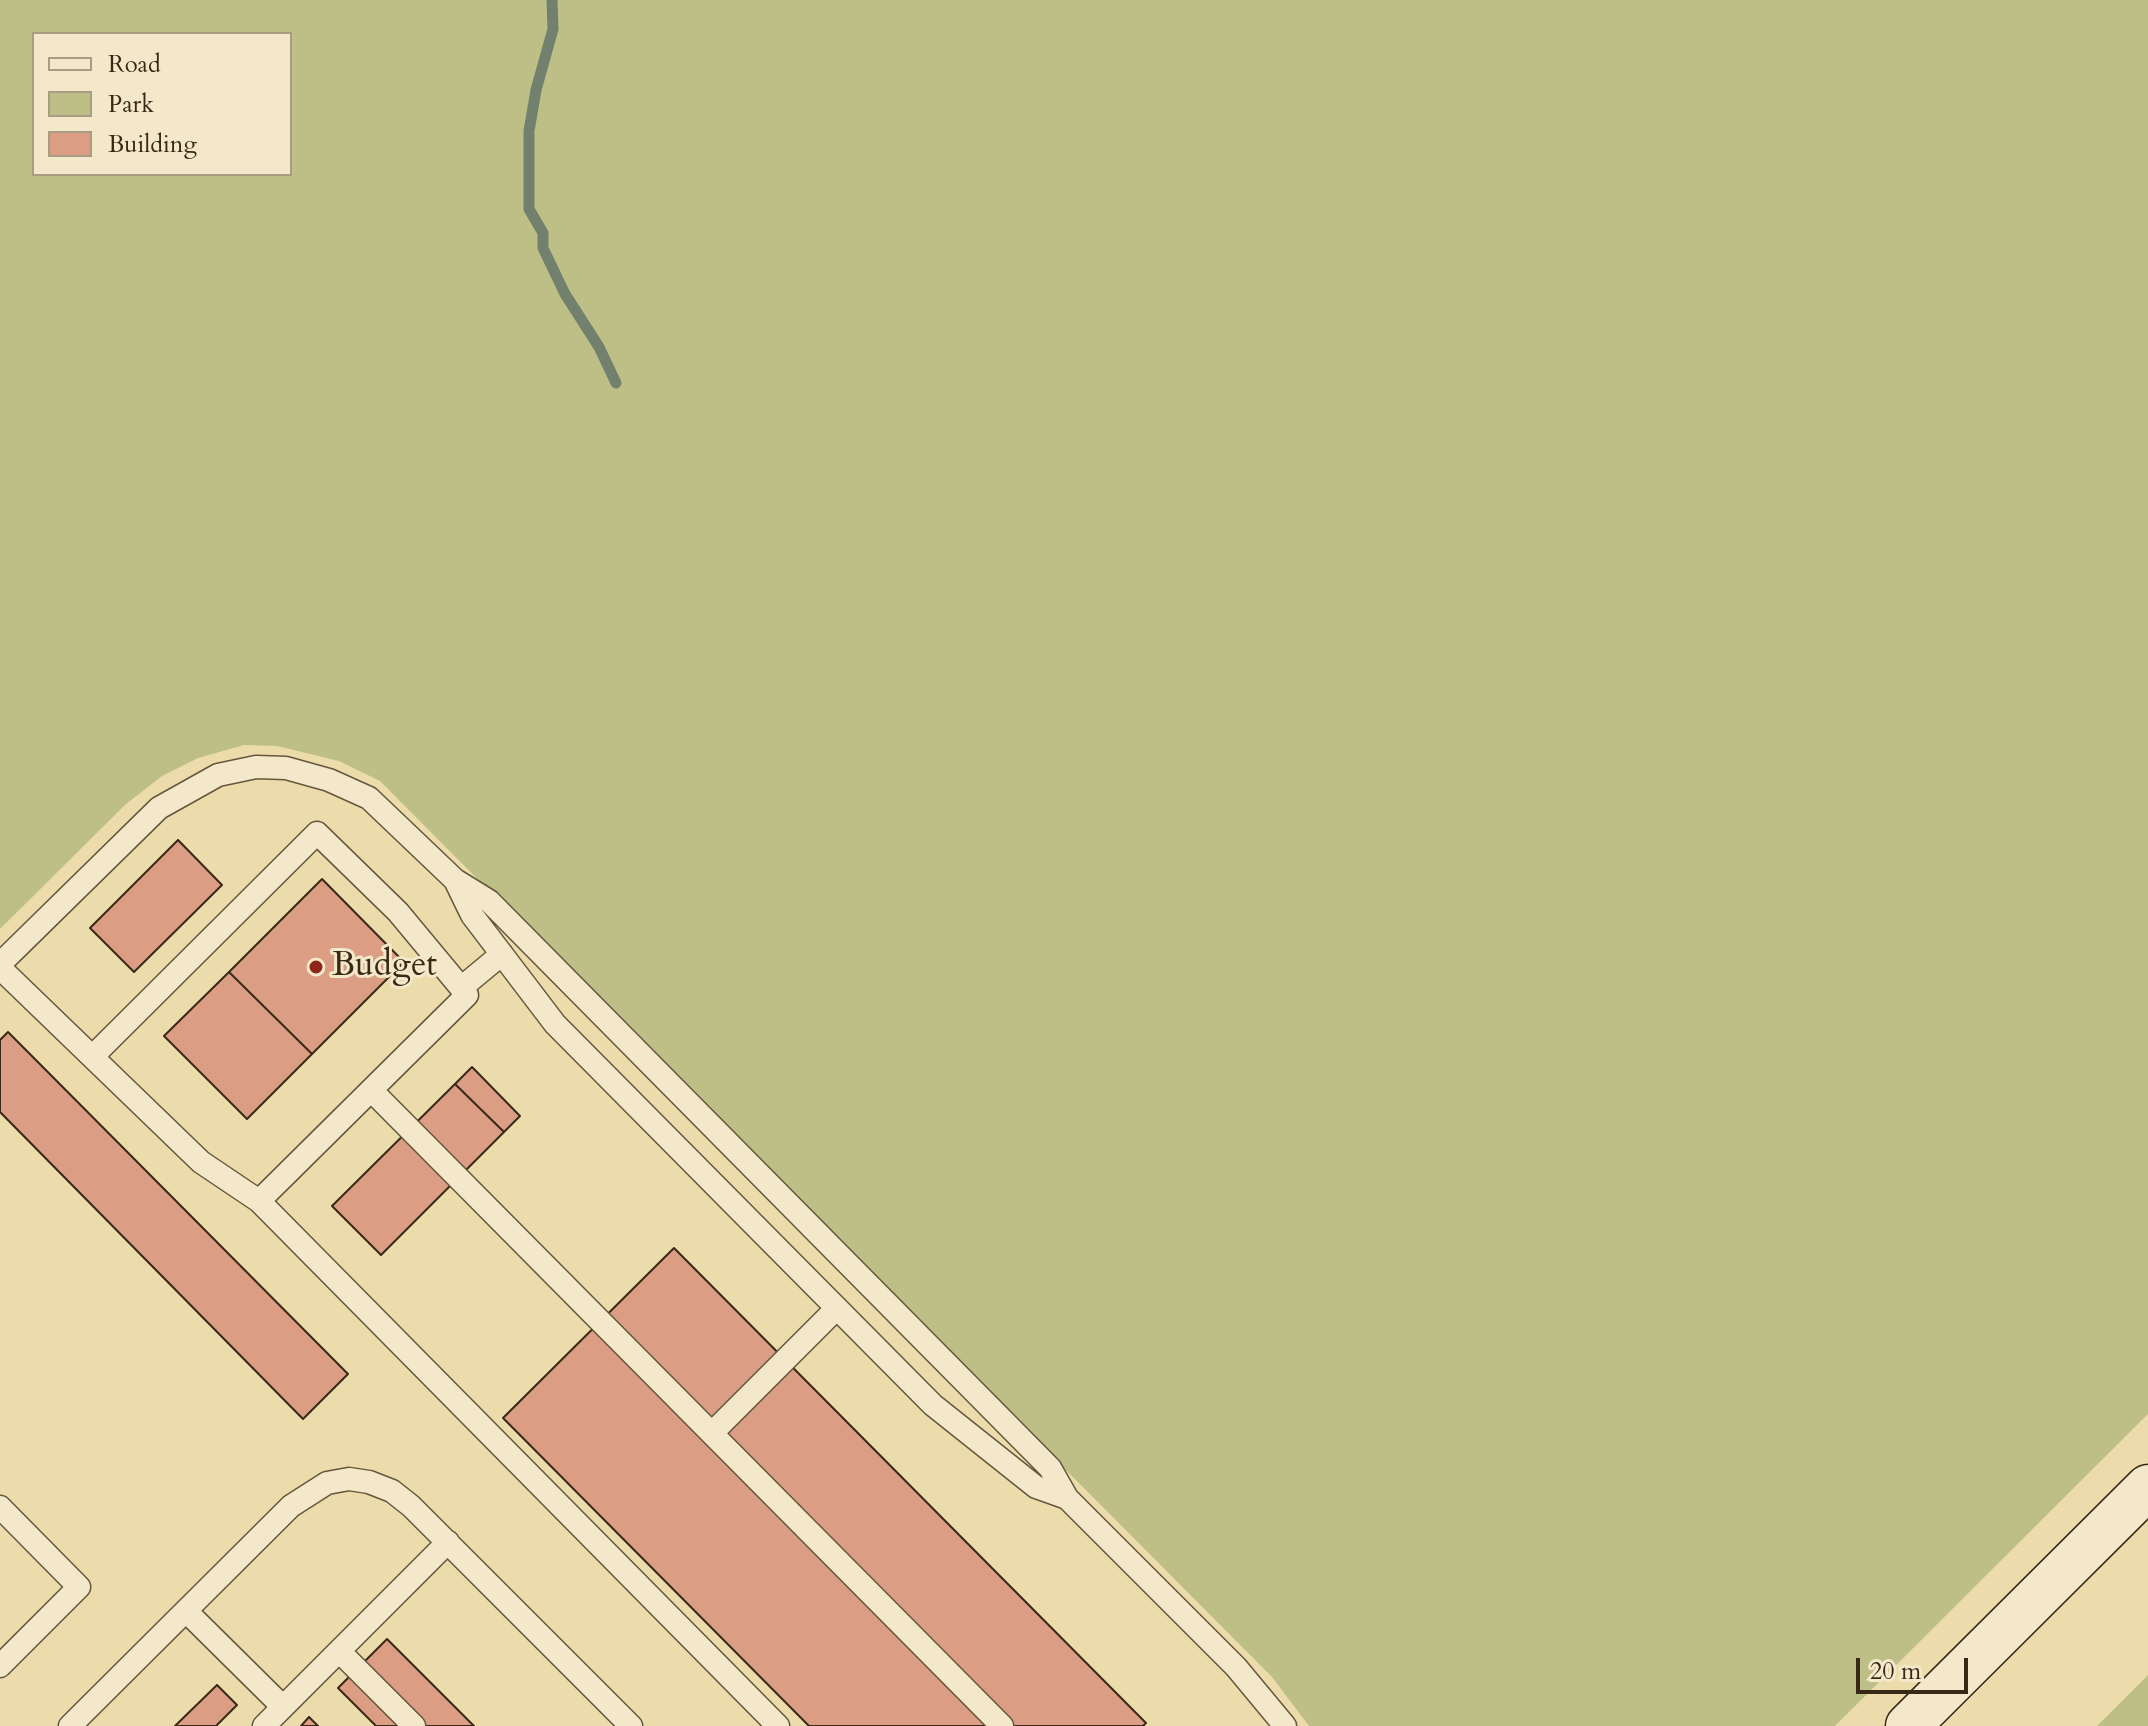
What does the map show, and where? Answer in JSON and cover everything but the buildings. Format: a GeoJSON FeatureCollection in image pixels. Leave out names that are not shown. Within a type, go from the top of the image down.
{"type":"FeatureCollection","features":[{"type":"Feature","properties":{"kind":"main road"},"geometry":{"type":"LineString","coordinates":[[1908,1726],[2148,1487]]}},
{"type":"Feature","properties":{"kind":"lane"},"geometry":{"type":"LineString","coordinates":[[778,1726],[259,1201],[201,1162],[0,966],[159,808],[218,775],[256,767],[286,768],[329,780],[369,798],[455,880],[489,901],[1050,1468],[1067,1498],[1236,1667],[1285,1726]]}},
{"type":"Feature","properties":{"kind":"lane"},"geometry":{"type":"LineString","coordinates":[[94,1055],[317,833],[398,912],[467,995],[259,1201]]}},
{"type":"Feature","properties":{"kind":"lane"},"geometry":{"type":"LineString","coordinates":[[455,880],[472,915],[555,1024],[933,1405],[1036,1487],[1067,1498]]}},
{"type":"Feature","properties":{"kind":"lane"},"geometry":{"type":"LineString","coordinates":[[461,988],[502,954]]}},
{"type":"Feature","properties":{"kind":"lane"},"geometry":{"type":"LineString","coordinates":[[371,1090],[1002,1726]]}},
{"type":"Feature","properties":{"kind":"lane"},"geometry":{"type":"LineString","coordinates":[[712,1433],[837,1308]]}},
{"type":"Feature","properties":{"kind":"lane"},"geometry":{"type":"LineString","coordinates":[[70,1726],[291,1506],[327,1483],[349,1479],[369,1482],[392,1491],[448,1542],[631,1726]]}},
{"type":"Feature","properties":{"kind":"lane"},"geometry":{"type":"LineString","coordinates":[[0,1507],[79,1587],[0,1666]]}},
{"type":"Feature","properties":{"kind":"lane"},"geometry":{"type":"LineString","coordinates":[[264,1726],[448,1542]]}},
{"type":"Feature","properties":{"kind":"lane"},"geometry":{"type":"LineString","coordinates":[[186,1611],[283,1707]]}},
{"type":"Feature","properties":{"kind":"lane"},"geometry":{"type":"LineString","coordinates":[[339,1651],[414,1726]]}},
{"type":"Feature","properties":{"kind":"green space"},"geometry":{"type":"Polygon","coordinates":[[[0,0],[2148,0],[2148,1414],[1835,1726],[1309,1726],[1272,1677],[380,781],[339,761],[277,746],[244,745],[198,758],[162,776],[126,804],[0,929],[0,0]]]}},
{"type":"Feature","properties":{"kind":"green space"},"geometry":{"type":"Polygon","coordinates":[[[2148,1675],[2148,1726],[2097,1726],[2148,1675]]]}},
{"type":"Feature","properties":{"kind":"waterway"},"geometry":{"type":"LineString","coordinates":[[552,0],[553,29],[536,90],[529,131],[529,209],[543,233],[543,248],[565,294],[599,347],[616,383]]}},
{"type":"Feature","properties":{"kind":"place","name":"Budget"},"geometry":{"type":"Point","coordinates":[316,967]}}]}
